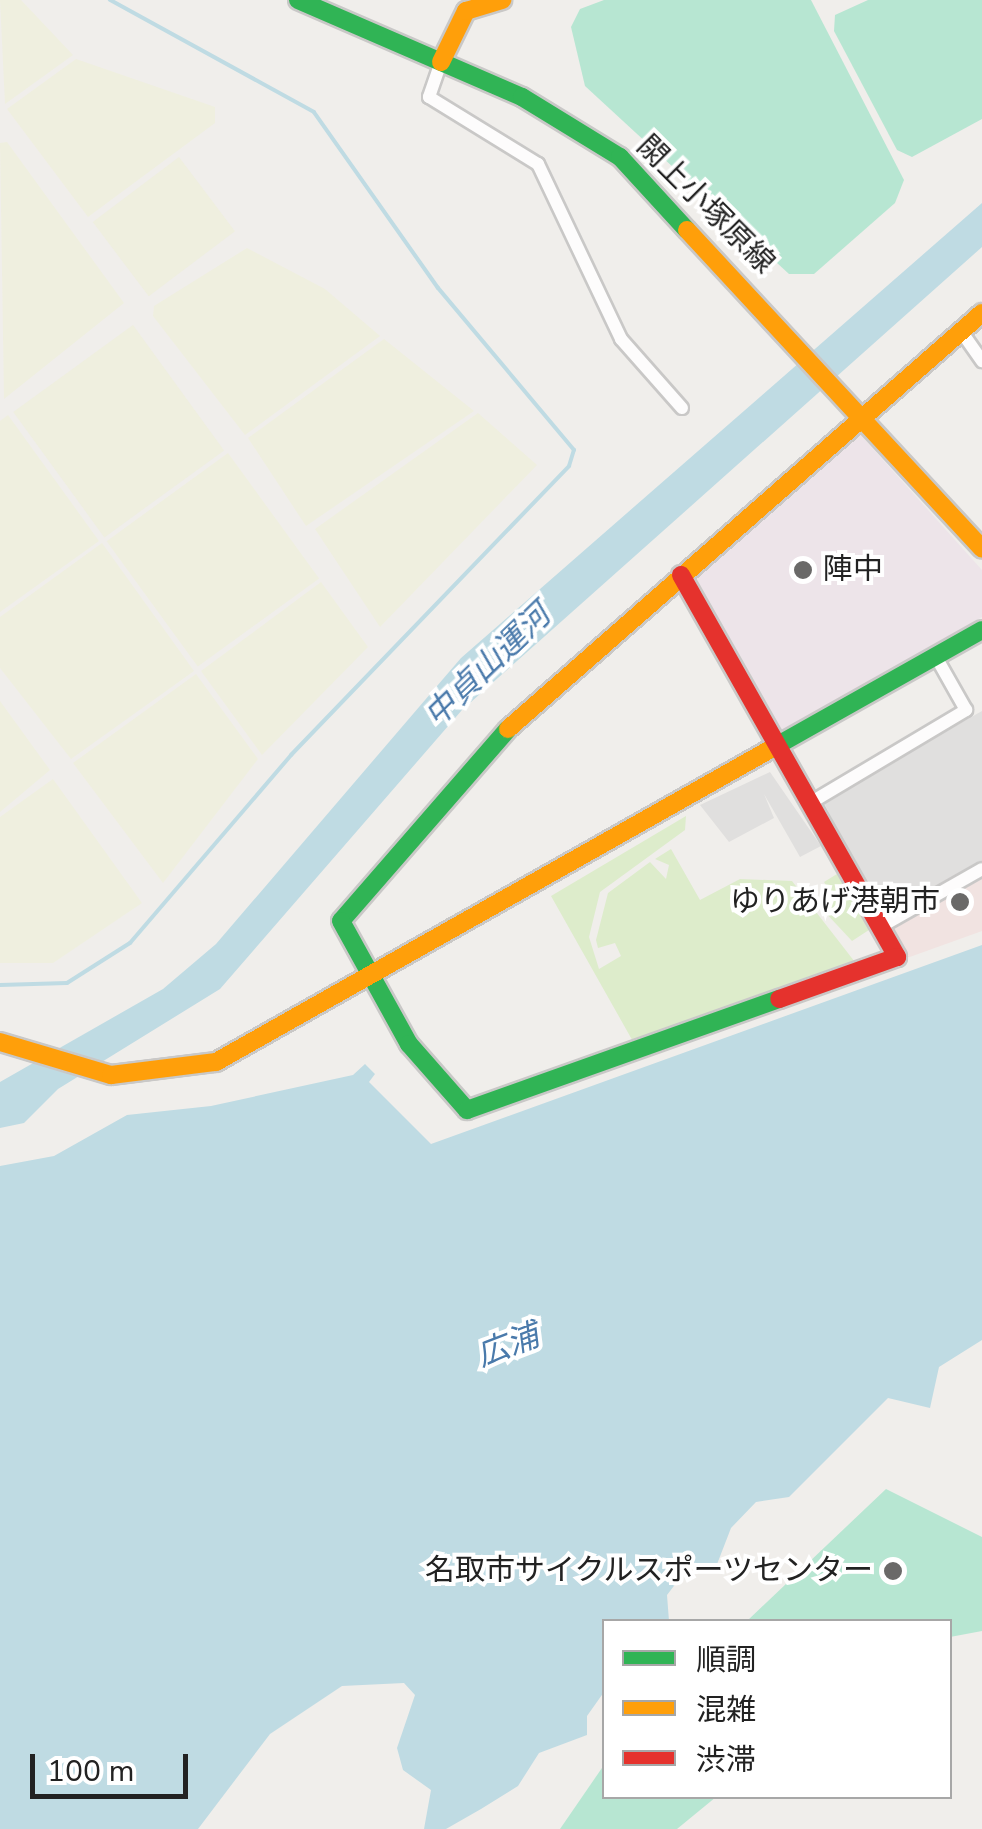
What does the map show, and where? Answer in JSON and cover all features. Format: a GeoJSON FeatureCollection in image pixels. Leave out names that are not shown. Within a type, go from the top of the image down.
{"type":"FeatureCollection","features":[{"type":"Feature","properties":{"kind":"street","name":"閖上小塚原線"},"geometry":{"type":"LineString","coordinates":[[298,0],[522,96],[620,157],[791,335],[861,415]]}},
{"type":"Feature","properties":{"kind":"street"},"geometry":{"type":"LineString","coordinates":[[502,0],[472,3],[441,62],[429,97],[538,164],[621,338],[682,408]]}},
{"type":"Feature","properties":{"kind":"street"},"geometry":{"type":"LineString","coordinates":[[681,575],[897,957],[467,1110],[409,1044],[341,921],[464,773],[681,575],[861,415],[982,313]]}},
{"type":"Feature","properties":{"kind":"street"},"geometry":{"type":"LineString","coordinates":[[961,332],[982,361]]}},
{"type":"Feature","properties":{"kind":"street"},"geometry":{"type":"LineString","coordinates":[[861,415],[982,549]]}},
{"type":"Feature","properties":{"kind":"street"},"geometry":{"type":"LineString","coordinates":[[0,1042],[22,1052],[111,1075],[216,1062],[375,980],[982,630]]}},
{"type":"Feature","properties":{"kind":"street"},"geometry":{"type":"LineString","coordinates":[[810,802],[966,710],[936,657]]}},
{"type":"Feature","properties":{"kind":"street"},"geometry":{"type":"LineString","coordinates":[[880,928],[982,869]]}},
{"type":"Feature","properties":{"kind":"shaded area"},"geometry":{"type":"Polygon","coordinates":[[[857,431],[982,570],[982,617],[778,733],[694,574],[857,431]]]}},
{"type":"Feature","properties":{"kind":"shaded area"},"geometry":{"type":"Polygon","coordinates":[[[982,711],[982,863],[880,914],[823,801],[982,711]]]}},
{"type":"Feature","properties":{"kind":"shaded area"},"geometry":{"type":"Polygon","coordinates":[[[770,772],[821,846],[800,857],[764,794],[774,818],[729,842],[700,805],[770,772]]]}},
{"type":"Feature","properties":{"kind":"shaded area","name":"ゆりあげ港朝市"},"geometry":{"type":"Polygon","coordinates":[[[982,877],[982,931],[907,958],[894,927],[982,877]]]}},
{"type":"Feature","properties":{"kind":"green space"},"geometry":{"type":"Polygon","coordinates":[[[0,0],[21,0],[73,55],[5,104],[0,0]]]}},
{"type":"Feature","properties":{"kind":"green space"},"geometry":{"type":"Polygon","coordinates":[[[604,0],[811,0],[904,180],[895,203],[814,274],[789,274],[585,86],[571,27],[580,9],[604,0]]]}},
{"type":"Feature","properties":{"kind":"green space"},"geometry":{"type":"Polygon","coordinates":[[[868,0],[982,0],[982,119],[912,157],[897,150],[834,31],[835,15],[868,0]]]}},
{"type":"Feature","properties":{"kind":"green space"},"geometry":{"type":"Polygon","coordinates":[[[76,59],[215,107],[215,123],[88,217],[7,109],[76,59]]]}},
{"type":"Feature","properties":{"kind":"green space"},"geometry":{"type":"Polygon","coordinates":[[[7,142],[124,303],[4,399],[0,143],[7,142]]]}},
{"type":"Feature","properties":{"kind":"green space"},"geometry":{"type":"Polygon","coordinates":[[[179,157],[235,231],[149,296],[93,222],[179,157]]]}},
{"type":"Feature","properties":{"kind":"green space"},"geometry":{"type":"Polygon","coordinates":[[[247,248],[325,289],[380,336],[245,435],[153,316],[154,306],[247,248]]]}},
{"type":"Feature","properties":{"kind":"green space"},"geometry":{"type":"Polygon","coordinates":[[[133,325],[224,450],[104,537],[13,412],[133,325]]]}},
{"type":"Feature","properties":{"kind":"green space"},"geometry":{"type":"Polygon","coordinates":[[[384,339],[474,411],[306,526],[248,438],[384,339]]]}},
{"type":"Feature","properties":{"kind":"green space"},"geometry":{"type":"Polygon","coordinates":[[[478,413],[537,465],[380,627],[315,529],[478,413]]]}},
{"type":"Feature","properties":{"kind":"green space"},"geometry":{"type":"Polygon","coordinates":[[[8,415],[99,541],[0,612],[0,421],[8,415]]]}},
{"type":"Feature","properties":{"kind":"green space"},"geometry":{"type":"Polygon","coordinates":[[[228,453],[319,578],[198,667],[107,541],[228,453]]]}},
{"type":"Feature","properties":{"kind":"green space"},"geometry":{"type":"Polygon","coordinates":[[[102,543],[194,671],[71,759],[0,668],[0,617],[102,543]]]}},
{"type":"Feature","properties":{"kind":"green space"},"geometry":{"type":"Polygon","coordinates":[[[321,582],[368,647],[262,755],[201,671],[321,582]]]}},
{"type":"Feature","properties":{"kind":"green space"},"geometry":{"type":"Polygon","coordinates":[[[196,674],[258,759],[163,883],[73,763],[196,674]]]}},
{"type":"Feature","properties":{"kind":"green space"},"geometry":{"type":"Polygon","coordinates":[[[0,701],[50,770],[0,812],[0,701]]]}},
{"type":"Feature","properties":{"kind":"green space"},"geometry":{"type":"Polygon","coordinates":[[[53,779],[142,903],[53,963],[0,963],[0,817],[53,779]]]}},
{"type":"Feature","properties":{"kind":"green space"},"geometry":{"type":"Polygon","coordinates":[[[686,816],[685,830],[600,892],[589,937],[599,969],[621,956],[615,943],[598,948],[596,940],[608,893],[650,862],[666,879],[669,865],[655,859],[671,849],[700,900],[740,879],[792,881],[858,966],[635,1045],[551,896],[686,816]]]}},
{"type":"Feature","properties":{"kind":"green space"},"geometry":{"type":"Polygon","coordinates":[[[832,854],[872,928],[852,941],[822,909],[834,898],[824,882],[837,874],[832,854]]]}},
{"type":"Feature","properties":{"kind":"green space","name":"名取市サイクルスポーツセンター"},"geometry":{"type":"Polygon","coordinates":[[[886,1489],[982,1537],[982,1631],[952,1637],[952,1619],[749,1619],[886,1489]]]}},
{"type":"Feature","properties":{"kind":"green space"},"geometry":{"type":"Polygon","coordinates":[[[602,1768],[602,1799],[714,1799],[677,1829],[560,1829],[602,1768]]]}},
{"type":"Feature","properties":{"kind":"water","name":"中貞山運河"},"geometry":{"type":"Polygon","coordinates":[[[982,203],[982,247],[462,710],[220,989],[58,1089],[24,1123],[0,1128],[0,1082],[163,989],[216,944],[461,658],[982,203]]]}},
{"type":"Feature","properties":{"kind":"water","name":"広浦"},"geometry":{"type":"Polygon","coordinates":[[[982,945],[982,1340],[939,1367],[930,1408],[888,1398],[789,1497],[756,1502],[731,1528],[714,1572],[690,1565],[667,1595],[669,1619],[602,1619],[602,1695],[587,1716],[587,1735],[539,1753],[518,1786],[481,1809],[446,1829],[424,1829],[431,1790],[403,1770],[397,1748],[415,1695],[404,1683],[342,1686],[270,1734],[198,1829],[0,1829],[0,1166],[54,1156],[127,1115],[211,1106],[353,1075],[365,1064],[375,1074],[369,1082],[431,1144],[982,945]]]}},
{"type":"Feature","properties":{"kind":"waterway"},"geometry":{"type":"LineString","coordinates":[[0,985],[67,983],[130,943],[291,755],[569,466],[574,450],[438,288],[314,112],[110,0]]}},
{"type":"Feature","properties":{"kind":"traffic: fast"},"geometry":{"type":"LineString","coordinates":[[298,0],[522,97],[620,157],[687,230]]}},
{"type":"Feature","properties":{"kind":"traffic: fast"},"geometry":{"type":"LineString","coordinates":[[769,750],[982,630]]}},
{"type":"Feature","properties":{"kind":"traffic: fast"},"geometry":{"type":"LineString","coordinates":[[508,729],[341,921],[409,1044],[467,1110],[779,999]]}},
{"type":"Feature","properties":{"kind":"traffic: slow"},"geometry":{"type":"LineString","coordinates":[[441,62],[466,11],[502,0]]}},
{"type":"Feature","properties":{"kind":"traffic: slow"},"geometry":{"type":"LineString","coordinates":[[687,230],[982,549]]}},
{"type":"Feature","properties":{"kind":"traffic: slow"},"geometry":{"type":"LineString","coordinates":[[508,729],[982,313]]}},
{"type":"Feature","properties":{"kind":"traffic: slow"},"geometry":{"type":"LineString","coordinates":[[0,1042],[111,1075],[216,1062],[769,750]]}},
{"type":"Feature","properties":{"kind":"traffic: jam"},"geometry":{"type":"LineString","coordinates":[[681,575],[897,957],[779,999]]}},
{"type":"Feature","properties":{"kind":"place","name":"陣中"},"geometry":{"type":"Point","coordinates":[803,570]}},
{"type":"Feature","properties":{"kind":"place","name":"ゆりあげ港朝市"},"geometry":{"type":"Point","coordinates":[960,902]}},
{"type":"Feature","properties":{"kind":"place","name":"名取市サイクルスポーツセンター"},"geometry":{"type":"Point","coordinates":[893,1571]}}]}
